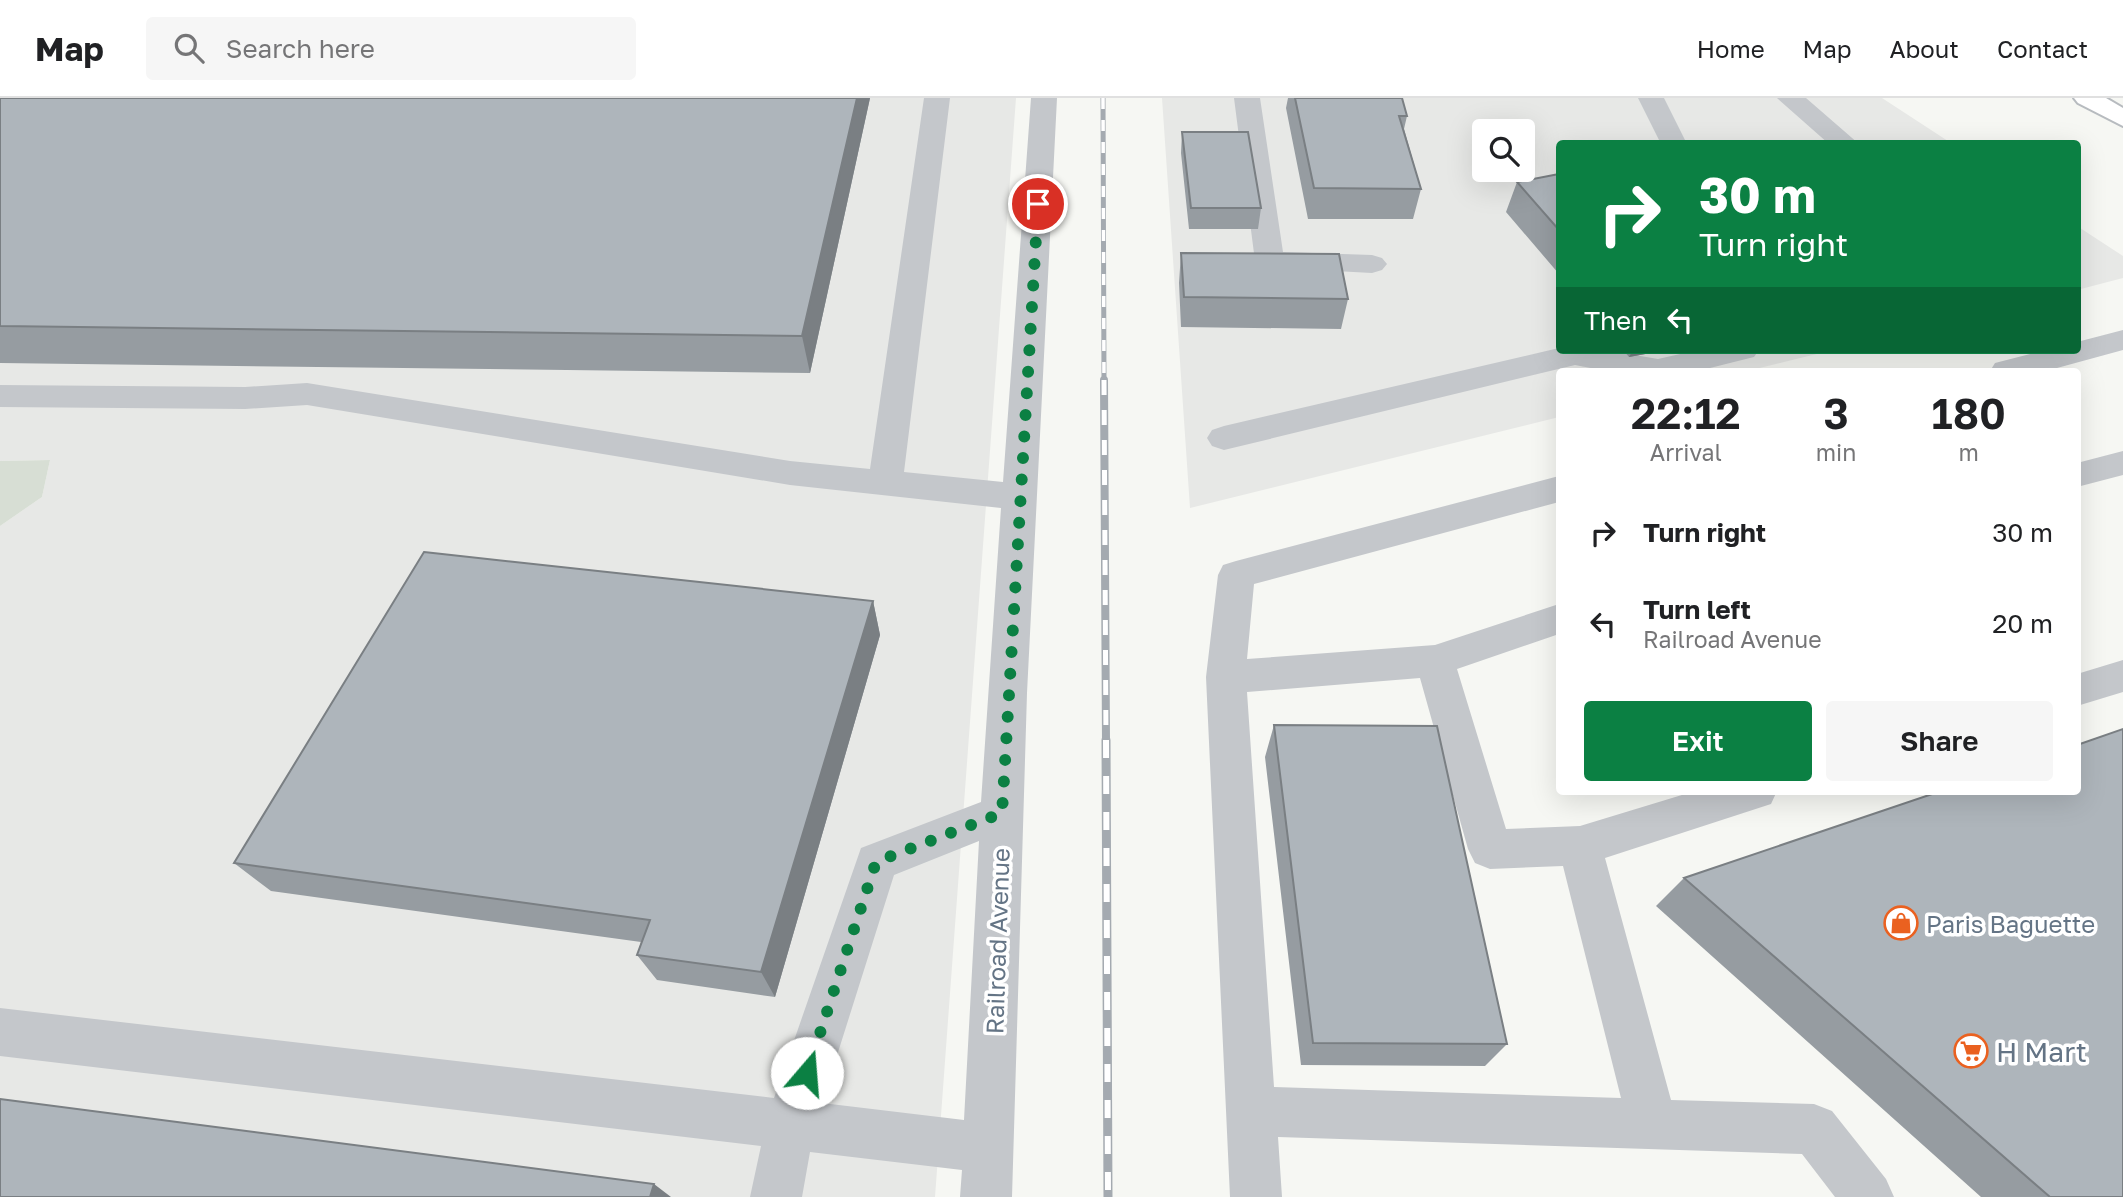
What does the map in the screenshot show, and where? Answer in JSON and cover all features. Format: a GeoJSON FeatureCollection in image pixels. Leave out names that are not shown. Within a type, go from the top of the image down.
{"type":"FeatureCollection","features":[{"type":"Feature","properties":{"kind":"main road"},"geometry":{"type":"LineString","coordinates":[[2087,98],[2123,118]]}},
{"type":"Feature","properties":{"kind":"street"},"geometry":{"type":"LineString","coordinates":[[885,483],[937,98]]}},
{"type":"Feature","properties":{"kind":"street","name":"Railroad Avenue"},"geometry":{"type":"LineString","coordinates":[[986,1197],[1002,813],[1044,98]]}},
{"type":"Feature","properties":{"kind":"street"},"geometry":{"type":"LineString","coordinates":[[1247,98],[1270,261],[1372,264]]}},
{"type":"Feature","properties":{"kind":"street"},"geometry":{"type":"LineString","coordinates":[[1651,98],[1672,140]]}},
{"type":"Feature","properties":{"kind":"street"},"geometry":{"type":"LineString","coordinates":[[1790,98],[1841,140]]}},
{"type":"Feature","properties":{"kind":"street"},"geometry":{"type":"LineString","coordinates":[[2020,368],[2119,346]]}},
{"type":"Feature","properties":{"kind":"street"},"geometry":{"type":"LineString","coordinates":[[1666,368],[1726,354]]}},
{"type":"Feature","properties":{"kind":"street"},"geometry":{"type":"LineString","coordinates":[[1224,438],[1575,355],[1647,368]]}},
{"type":"Feature","properties":{"kind":"street"},"geometry":{"type":"LineString","coordinates":[[0,396],[249,398],[307,394],[790,473],[1020,497]]}},
{"type":"Feature","properties":{"kind":"street"},"geometry":{"type":"LineString","coordinates":[[2081,474],[2123,463]]}},
{"type":"Feature","properties":{"kind":"street"},"geometry":{"type":"LineString","coordinates":[[1256,1197],[1226,677],[1236,575],[1556,490]]}},
{"type":"Feature","properties":{"kind":"street"},"geometry":{"type":"LineString","coordinates":[[1226,677],[1435,661],[1556,620]]}},
{"type":"Feature","properties":{"kind":"street"},"geometry":{"type":"LineString","coordinates":[[1435,661],[1490,849],[1580,846],[1743,795]]}},
{"type":"Feature","properties":{"kind":"street"},"geometry":{"type":"LineString","coordinates":[[2081,689],[2123,676]]}},
{"type":"Feature","properties":{"kind":"street"},"geometry":{"type":"LineString","coordinates":[[776,1197],[790,1126],[876,862],[1002,813]]}},
{"type":"Feature","properties":{"kind":"street"},"geometry":{"type":"LineString","coordinates":[[1580,846],[1653,1124]]}},
{"type":"Feature","properties":{"kind":"street"},"geometry":{"type":"LineString","coordinates":[[0,1032],[988,1149]]}},
{"type":"Feature","properties":{"kind":"street"},"geometry":{"type":"LineString","coordinates":[[1251,1111],[1814,1129],[1868,1197]]}},
{"type":"Feature","properties":{"kind":"shaded area"},"geometry":{"type":"Polygon","coordinates":[[[0,98],[1016,98],[935,1197],[0,1197],[0,526],[42,497],[50,460],[0,461],[0,98]]]}},
{"type":"Feature","properties":{"kind":"shaded area"},"geometry":{"type":"Polygon","coordinates":[[[1162,98],[1882,98],[1946,140],[1556,140],[1556,354],[1817,354],[1759,368],[1556,368],[1556,418],[1190,508],[1162,98]]]}},
{"type":"Feature","properties":{"kind":"shaded area"},"geometry":{"type":"Polygon","coordinates":[[[2081,229],[2123,256],[2123,278],[2081,289],[2081,229]]]}},
{"type":"Feature","properties":{"kind":"shaded area"},"geometry":{"type":"Polygon","coordinates":[[[50,460],[42,497],[0,526],[0,461],[50,460]]]}},
{"type":"Feature","properties":{"kind":"building"},"geometry":{"type":"Polygon","coordinates":[[[0,98],[857,98],[802,336],[0,326],[0,98]]]}},
{"type":"Feature","properties":{"kind":"building"},"geometry":{"type":"Polygon","coordinates":[[[1295,98],[1402,98],[1407,116],[1399,116],[1421,189],[1314,188],[1295,98]]]}},
{"type":"Feature","properties":{"kind":"building"},"geometry":{"type":"Polygon","coordinates":[[[1182,132],[1248,132],[1261,208],[1191,208],[1182,132]]]}},
{"type":"Feature","properties":{"kind":"building"},"geometry":{"type":"Polygon","coordinates":[[[1556,175],[1556,227],[1517,182],[1535,182],[1535,179],[1556,175]]]}},
{"type":"Feature","properties":{"kind":"building"},"geometry":{"type":"Polygon","coordinates":[[[1181,253],[1339,254],[1348,299],[1184,297],[1181,253]]]}},
{"type":"Feature","properties":{"kind":"building"},"geometry":{"type":"Polygon","coordinates":[[[424,552],[873,601],[761,972],[637,955],[650,920],[234,863],[424,552]]]}},
{"type":"Feature","properties":{"kind":"building"},"geometry":{"type":"Polygon","coordinates":[[[1274,725],[1437,726],[1507,1044],[1313,1043],[1274,725]]]}},
{"type":"Feature","properties":{"kind":"building","name":"H Mart"},"geometry":{"type":"Polygon","coordinates":[[[2123,729],[2123,1197],[2050,1197],[1684,878],[1929,795],[2081,795],[2081,744],[2123,729]]]}},
{"type":"Feature","properties":{"kind":"building"},"geometry":{"type":"Polygon","coordinates":[[[0,1099],[654,1184],[650,1197],[0,1197],[0,1099]]]}},
{"type":"Feature","properties":{"kind":"railway"},"geometry":{"type":"LineString","coordinates":[[1103,98],[1104,382]]}},
{"type":"Feature","properties":{"kind":"railway"},"geometry":{"type":"LineString","coordinates":[[1104,380],[1106,741]]}},
{"type":"Feature","properties":{"kind":"railway"},"geometry":{"type":"LineString","coordinates":[[1106,740],[1108,1197]]}},
{"type":"Feature","properties":{"kind":"place","name":"Paris Baguette"},"geometry":{"type":"Point","coordinates":[1901,923]}},
{"type":"Feature","properties":{"kind":"place","name":"H Mart"},"geometry":{"type":"Point","coordinates":[1971,1051]}},
{"type":"Feature","properties":{"kind":"route"},"geometry":{"type":"LineString","coordinates":[[807,1073],[876,862],[1002,813],[1038,204]]}}]}
